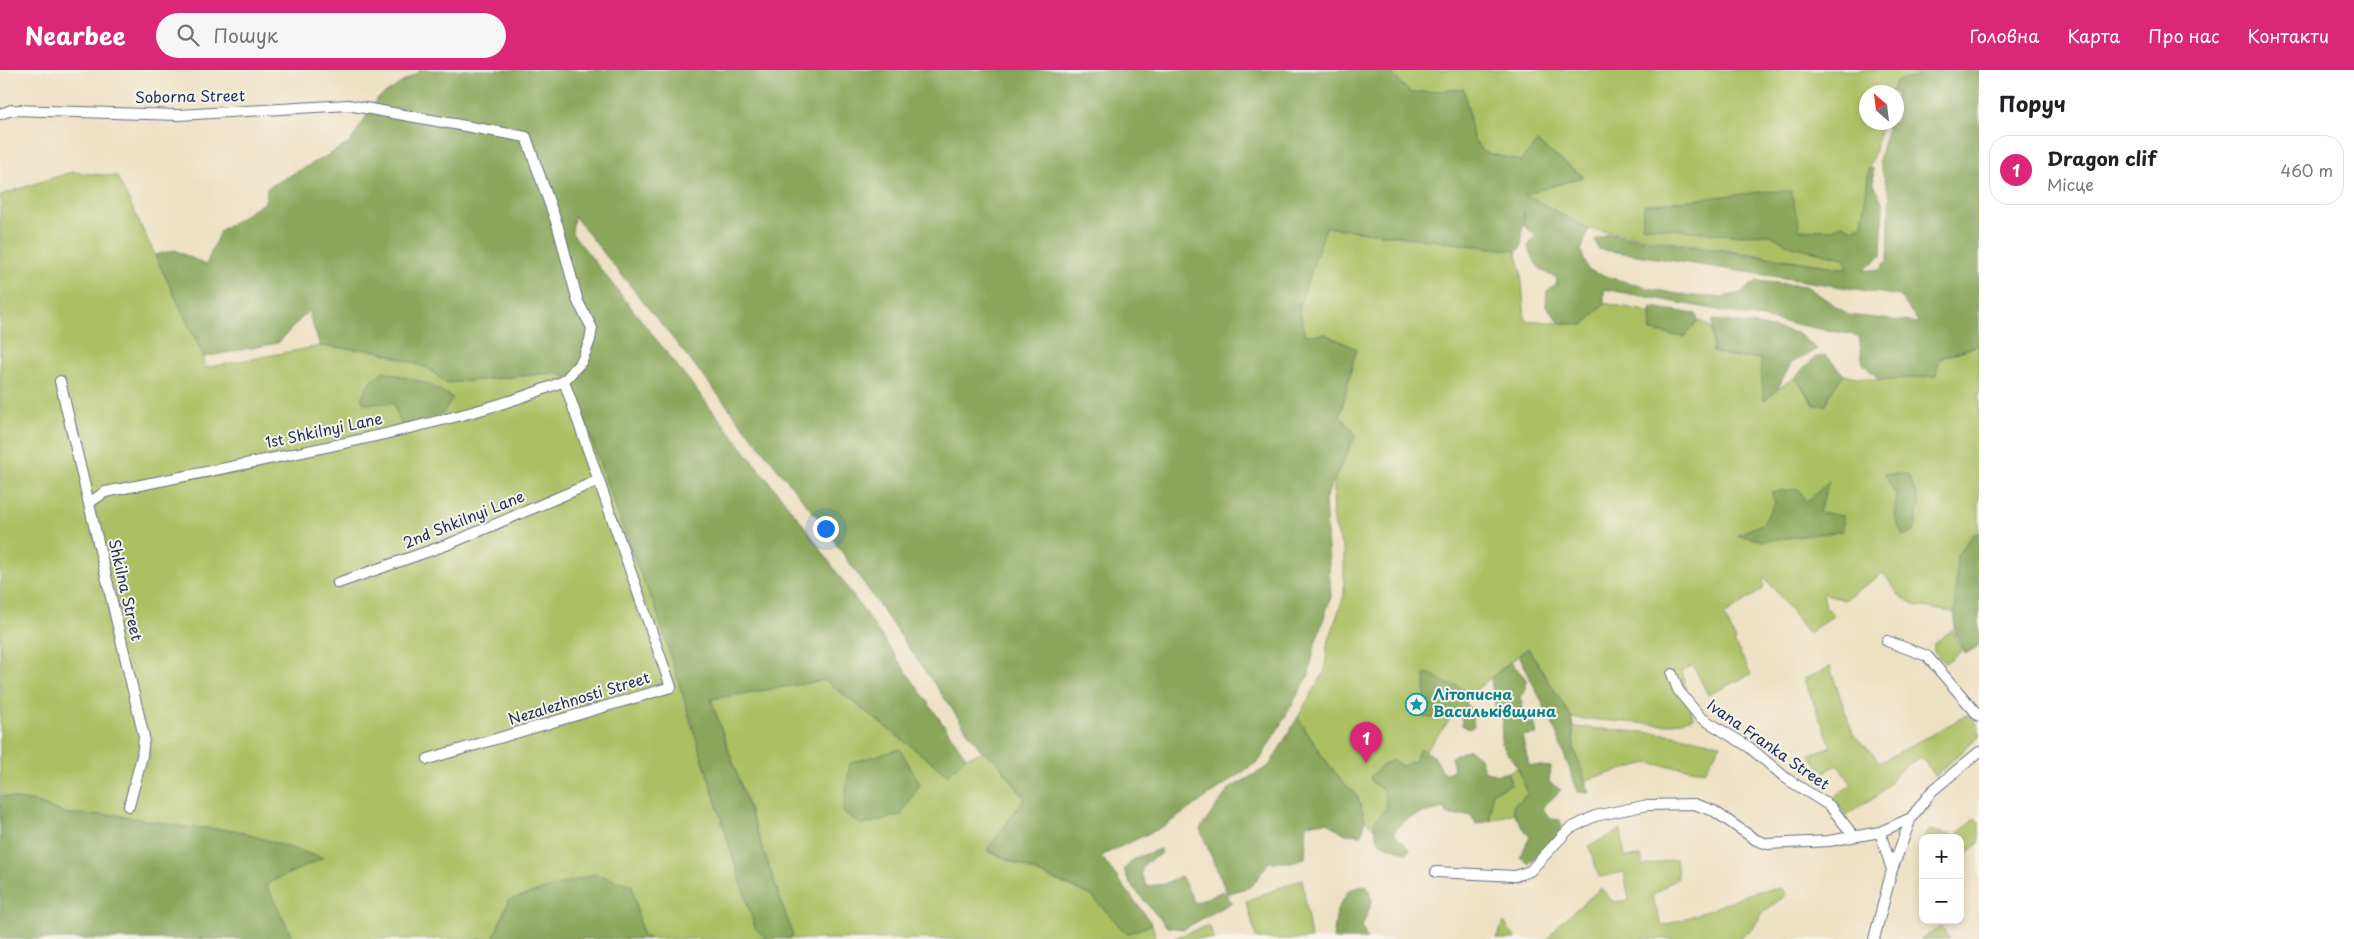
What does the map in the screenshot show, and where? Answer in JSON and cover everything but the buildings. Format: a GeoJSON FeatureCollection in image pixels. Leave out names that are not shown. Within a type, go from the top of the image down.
{"type":"FeatureCollection","features":[{"type":"Feature","properties":{"kind":"street","name":"Soborna Street"},"geometry":{"type":"LineString","coordinates":[[0,114],[12,110],[179,115],[348,105],[526,137],[558,227],[578,302],[592,328],[590,340],[582,361],[564,381]]}},
{"type":"Feature","properties":{"kind":"street","name":"Shkilna Street"},"geometry":{"type":"LineString","coordinates":[[60,381],[144,737],[142,756],[129,806]]}},
{"type":"Feature","properties":{"kind":"street"},"geometry":{"type":"LineString","coordinates":[[564,381],[599,480]]}},
{"type":"Feature","properties":{"kind":"street","name":"1st Shkilnyi Lane"},"geometry":{"type":"LineString","coordinates":[[89,503],[105,492],[310,451],[434,422],[541,391],[564,381]]}},
{"type":"Feature","properties":{"kind":"street","name":"2nd Shkilnyi Lane"},"geometry":{"type":"LineString","coordinates":[[338,583],[449,544],[599,480]]}},
{"type":"Feature","properties":{"kind":"street","name":"Nezalezhnosti Street"},"geometry":{"type":"LineString","coordinates":[[428,760],[671,687],[599,480]]}},
{"type":"Feature","properties":{"kind":"street"},"geometry":{"type":"LineString","coordinates":[[1887,642],[1927,656],[1979,716]]}},
{"type":"Feature","properties":{"kind":"street","name":"Ivana Franka Street"},"geometry":{"type":"LineString","coordinates":[[1672,674],[1678,690],[1700,717],[1749,747],[1787,779],[1830,806],[1853,835]]}},
{"type":"Feature","properties":{"kind":"street"},"geometry":{"type":"LineString","coordinates":[[1874,939],[1892,870],[1911,818],[1932,791],[1979,752]]}},
{"type":"Feature","properties":{"kind":"street"},"geometry":{"type":"LineString","coordinates":[[1436,872],[1515,876],[1530,870],[1569,829],[1595,816],[1648,805],[1694,804],[1714,810],[1749,836],[1768,844],[1829,841],[1853,835],[1880,832],[1911,818]]}},
{"type":"Feature","properties":{"kind":"street"},"geometry":{"type":"LineString","coordinates":[[1880,832],[1892,870]]}},
{"type":"Feature","properties":{"kind":"green space"},"geometry":{"type":"Polygon","coordinates":[[[421,70],[1388,70],[1410,93],[1464,89],[1473,138],[1483,152],[1520,161],[1537,142],[1584,177],[1525,194],[1589,229],[1581,251],[1588,270],[1621,281],[1662,291],[1703,297],[1721,297],[1737,294],[1757,281],[1806,286],[1849,315],[1919,323],[1900,296],[1598,249],[1595,240],[1608,234],[1848,269],[1844,258],[1792,246],[1768,234],[1731,235],[1642,226],[1644,205],[1769,191],[1791,191],[1800,230],[1831,230],[1842,224],[1853,229],[1862,226],[1869,169],[1873,168],[1874,184],[1883,204],[1881,256],[1863,271],[1879,269],[1888,260],[1890,196],[1879,161],[1886,130],[1904,130],[1904,85],[1895,85],[1896,81],[1918,76],[1914,70],[1979,70],[1979,345],[1940,358],[1936,376],[1880,380],[1863,364],[1859,336],[1604,289],[1604,303],[1584,325],[1560,323],[1546,306],[1547,291],[1557,283],[1556,277],[1541,269],[1533,257],[1528,246],[1536,236],[1524,226],[1524,211],[1521,248],[1516,251],[1326,227],[1299,307],[1305,335],[1325,334],[1356,349],[1340,416],[1356,434],[1325,499],[1331,597],[1315,644],[1309,675],[1260,760],[1166,825],[1101,856],[1152,924],[1127,934],[1092,896],[987,850],[1025,798],[995,759],[982,752],[820,521],[574,216],[572,233],[805,527],[966,757],[948,775],[825,680],[711,699],[793,936],[786,939],[766,939],[755,928],[655,606],[638,569],[569,378],[555,373],[446,383],[428,368],[378,351],[320,346],[308,311],[278,343],[204,357],[155,255],[175,250],[206,265],[220,231],[265,202],[267,188],[350,143],[377,99],[421,70]]]}},
{"type":"Feature","properties":{"kind":"green space"},"geometry":{"type":"Polygon","coordinates":[[[1388,70],[1914,70],[1918,76],[1896,81],[1895,85],[1859,85],[1859,130],[1881,130],[1869,169],[1862,226],[1853,229],[1842,224],[1831,230],[1800,230],[1644,205],[1643,226],[1731,235],[1768,234],[1792,246],[1844,258],[1849,269],[1589,229],[1524,194],[1583,177],[1483,152],[1473,138],[1464,89],[1410,93],[1388,70]]]}},
{"type":"Feature","properties":{"kind":"green space"},"geometry":{"type":"Polygon","coordinates":[[[71,172],[117,176],[204,357],[204,368],[320,346],[378,351],[428,368],[446,383],[555,373],[569,378],[638,569],[655,606],[755,927],[766,939],[649,939],[642,934],[632,885],[509,900],[493,939],[293,939],[266,884],[322,858],[234,830],[185,827],[116,815],[67,814],[35,802],[0,796],[0,195],[71,172]]]}},
{"type":"Feature","properties":{"kind":"green space"},"geometry":{"type":"Polygon","coordinates":[[[1326,227],[1516,251],[1521,271],[1525,320],[1584,325],[1604,303],[1650,312],[1651,331],[1683,337],[1698,320],[1712,328],[1713,352],[1741,358],[1760,358],[1764,399],[1795,377],[1814,405],[1826,405],[1833,388],[1844,375],[1880,380],[1979,345],[1979,532],[1973,535],[1957,555],[1956,613],[1917,606],[1900,596],[1883,573],[1844,600],[1823,593],[1826,607],[1834,615],[1808,633],[1764,576],[1763,589],[1724,615],[1736,641],[1734,642],[1751,674],[1708,695],[1693,665],[1682,671],[1693,718],[1665,725],[1572,718],[1528,648],[1468,696],[1424,753],[1382,838],[1365,819],[1357,796],[1341,780],[1320,753],[1298,717],[1325,671],[1327,646],[1344,595],[1344,553],[1332,517],[1335,478],[1356,434],[1340,417],[1356,349],[1325,334],[1305,336],[1299,306],[1326,227]]]}},
{"type":"Feature","properties":{"kind":"green space"},"geometry":{"type":"Polygon","coordinates":[[[1651,307],[1696,314],[1698,320],[1684,337],[1651,331],[1651,307]]]}},
{"type":"Feature","properties":{"kind":"green space"},"geometry":{"type":"Polygon","coordinates":[[[1713,320],[1757,325],[1797,333],[1817,349],[1791,363],[1777,390],[1764,400],[1760,358],[1741,358],[1713,352],[1713,320]]]}},
{"type":"Feature","properties":{"kind":"green space"},"geometry":{"type":"Polygon","coordinates":[[[1826,355],[1844,375],[1833,388],[1826,405],[1815,405],[1795,377],[1814,358],[1826,355]]]}},
{"type":"Feature","properties":{"kind":"green space"},"geometry":{"type":"Polygon","coordinates":[[[383,371],[429,384],[453,398],[443,413],[402,426],[393,403],[365,404],[361,399],[368,385],[383,371]]]}},
{"type":"Feature","properties":{"kind":"green space"},"geometry":{"type":"Polygon","coordinates":[[[1885,474],[1908,474],[1919,502],[1915,530],[1903,536],[1894,516],[1897,497],[1885,474]]]}},
{"type":"Feature","properties":{"kind":"green space"},"geometry":{"type":"Polygon","coordinates":[[[1829,481],[1819,512],[1843,516],[1843,531],[1764,541],[1737,535],[1762,524],[1775,503],[1771,492],[1799,489],[1806,503],[1829,481]]]}},
{"type":"Feature","properties":{"kind":"green space"},"geometry":{"type":"Polygon","coordinates":[[[1979,532],[1979,646],[1965,654],[1954,629],[1957,555],[1973,535],[1979,532]]]}},
{"type":"Feature","properties":{"kind":"green space"},"geometry":{"type":"Polygon","coordinates":[[[1952,630],[1962,651],[1945,663],[1934,652],[1934,644],[1952,630]]]}},
{"type":"Feature","properties":{"kind":"green space"},"geometry":{"type":"Polygon","coordinates":[[[1528,648],[1572,718],[1574,749],[1590,793],[1578,792],[1554,727],[1519,655],[1528,648]]]}},
{"type":"Feature","properties":{"kind":"green space"},"geometry":{"type":"Polygon","coordinates":[[[1511,662],[1526,679],[1526,689],[1520,697],[1528,725],[1534,721],[1537,734],[1522,736],[1529,765],[1551,767],[1549,782],[1561,790],[1542,808],[1551,819],[1560,820],[1562,827],[1554,839],[1529,864],[1520,857],[1530,837],[1517,818],[1513,806],[1528,794],[1518,768],[1501,743],[1503,719],[1495,707],[1491,678],[1511,662]]]}},
{"type":"Feature","properties":{"kind":"green space"},"geometry":{"type":"Polygon","coordinates":[[[1830,667],[1853,734],[1881,762],[1969,714],[1979,726],[1979,736],[1935,777],[1921,757],[1902,768],[1878,796],[1846,816],[1834,797],[1852,784],[1838,765],[1824,772],[1809,755],[1831,746],[1804,679],[1830,667]]]}},
{"type":"Feature","properties":{"kind":"green space"},"geometry":{"type":"Polygon","coordinates":[[[1425,673],[1447,684],[1460,687],[1465,696],[1467,706],[1474,711],[1472,722],[1474,726],[1469,729],[1462,725],[1461,713],[1453,710],[1447,719],[1422,717],[1425,702],[1425,673]]]}},
{"type":"Feature","properties":{"kind":"green space"},"geometry":{"type":"Polygon","coordinates":[[[825,680],[948,775],[966,757],[982,752],[995,759],[1025,799],[987,851],[1092,896],[1127,934],[1152,924],[1156,939],[786,939],[793,936],[711,699],[825,680]]]}},
{"type":"Feature","properties":{"kind":"green space"},"geometry":{"type":"Polygon","coordinates":[[[1298,717],[1320,753],[1341,780],[1357,796],[1365,819],[1362,835],[1345,834],[1327,822],[1307,824],[1305,858],[1291,862],[1269,862],[1252,886],[1227,894],[1200,829],[1229,789],[1269,766],[1298,717]]]}},
{"type":"Feature","properties":{"kind":"green space"},"geometry":{"type":"Polygon","coordinates":[[[1573,727],[1669,734],[1721,744],[1705,771],[1647,763],[1585,780],[1574,749],[1573,727]]]}},
{"type":"Feature","properties":{"kind":"green space"},"geometry":{"type":"Polygon","coordinates":[[[900,749],[920,784],[901,815],[862,825],[843,812],[850,763],[900,749]]]}},
{"type":"Feature","properties":{"kind":"green space"},"geometry":{"type":"Polygon","coordinates":[[[1420,749],[1434,757],[1442,772],[1447,773],[1454,769],[1451,757],[1469,749],[1480,758],[1484,770],[1497,775],[1508,772],[1511,785],[1492,792],[1490,821],[1476,824],[1471,815],[1448,815],[1443,808],[1408,818],[1394,833],[1410,850],[1406,853],[1380,843],[1375,832],[1374,822],[1387,807],[1383,789],[1372,783],[1370,777],[1392,760],[1402,766],[1414,761],[1420,749]]]}},
{"type":"Feature","properties":{"kind":"green space"},"geometry":{"type":"Polygon","coordinates":[[[1518,768],[1528,794],[1513,806],[1514,813],[1490,821],[1492,792],[1511,785],[1508,772],[1518,768]]]}},
{"type":"Feature","properties":{"kind":"green space"},"geometry":{"type":"Polygon","coordinates":[[[0,796],[35,802],[67,814],[116,815],[185,827],[234,830],[323,858],[266,884],[293,939],[0,939],[0,796]]]}},
{"type":"Feature","properties":{"kind":"green space"},"geometry":{"type":"Polygon","coordinates":[[[1975,818],[1979,822],[1979,843],[1964,855],[1964,834],[1957,834],[1975,818]]]}},
{"type":"Feature","properties":{"kind":"green space"},"geometry":{"type":"Polygon","coordinates":[[[1621,830],[1625,857],[1641,856],[1643,866],[1676,859],[1678,877],[1652,896],[1662,926],[1707,911],[1754,892],[1782,888],[1786,895],[1763,912],[1752,930],[1736,939],[1548,939],[1559,924],[1601,888],[1613,902],[1629,900],[1624,872],[1599,877],[1589,846],[1621,830]]]}},
{"type":"Feature","properties":{"kind":"green space"},"geometry":{"type":"Polygon","coordinates":[[[1928,830],[1946,834],[1926,834],[1928,830]]]}},
{"type":"Feature","properties":{"kind":"green space"},"geometry":{"type":"Polygon","coordinates":[[[1160,849],[1162,853],[1144,864],[1141,873],[1146,886],[1164,884],[1181,876],[1195,903],[1223,891],[1232,902],[1184,929],[1167,927],[1130,884],[1124,869],[1135,858],[1160,849]]]}},
{"type":"Feature","properties":{"kind":"green space"},"geometry":{"type":"Polygon","coordinates":[[[595,874],[632,885],[642,934],[649,939],[493,939],[509,900],[595,874]]]}},
{"type":"Feature","properties":{"kind":"green space"},"geometry":{"type":"Polygon","coordinates":[[[1302,879],[1311,939],[1257,939],[1246,901],[1302,879]]]}},
{"type":"Feature","properties":{"kind":"green space"},"geometry":{"type":"Polygon","coordinates":[[[1367,885],[1372,901],[1362,927],[1367,939],[1333,939],[1337,910],[1349,890],[1367,885]]]}},
{"type":"Feature","properties":{"kind":"green space"},"geometry":{"type":"Polygon","coordinates":[[[1504,922],[1516,939],[1496,939],[1504,922]]]}},
{"type":"Feature","properties":{"kind":"green space"},"geometry":{"type":"Polygon","coordinates":[[[1209,925],[1214,939],[1172,939],[1209,925]]]}},
{"type":"Feature","properties":{"kind":"green space"},"geometry":{"type":"Polygon","coordinates":[[[1942,927],[1949,939],[1920,939],[1942,927]]]}},
{"type":"Feature","properties":{"kind":"place","name":"Літописна Васильківщина"},"geometry":{"type":"Point","coordinates":[1417,704]}},
{"type":"Feature","properties":{"kind":"place","name":"Dragon clif"},"geometry":{"type":"Point","coordinates":[1366,763]}}]}
